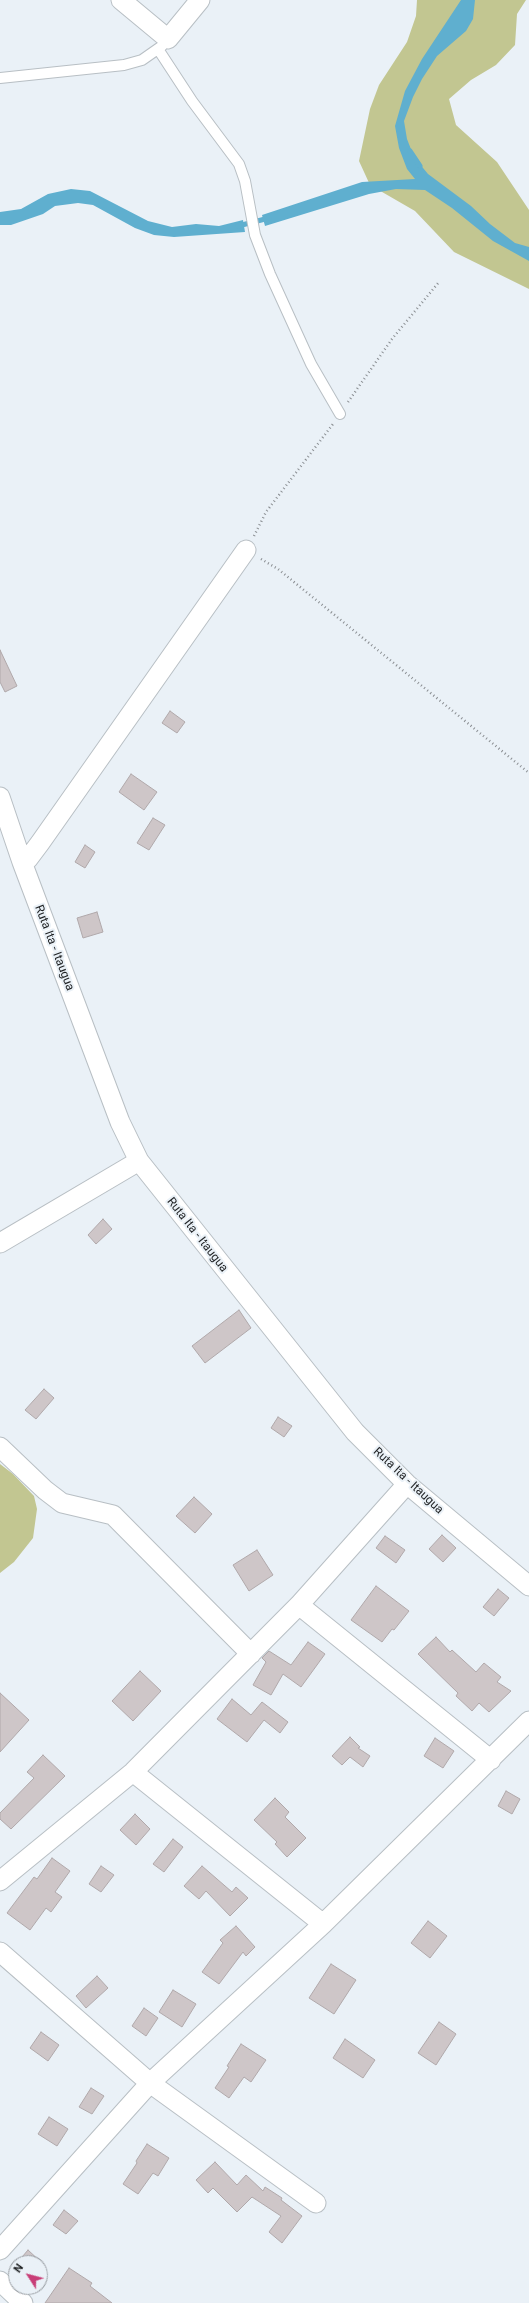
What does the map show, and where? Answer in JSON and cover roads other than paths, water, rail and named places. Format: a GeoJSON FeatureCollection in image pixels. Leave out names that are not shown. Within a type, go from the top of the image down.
{"type":"FeatureCollection","features":[{"type":"Feature","properties":{"kind":"street"},"geometry":{"type":"LineString","coordinates":[[121,0],[163,44],[200,0]]}},
{"type":"Feature","properties":{"kind":"street"},"geometry":{"type":"LineString","coordinates":[[22,862],[28,859],[40,843],[246,550]]}},
{"type":"Feature","properties":{"kind":"street","name":"Ruta Ita - Itaugua"},"geometry":{"type":"LineString","coordinates":[[0,797],[22,862],[120,1122],[139,1161],[355,1432],[406,1484],[529,1586]]}},
{"type":"Feature","properties":{"kind":"street"},"geometry":{"type":"LineString","coordinates":[[0,1243],[139,1161]]}},
{"type":"Feature","properties":{"kind":"street"},"geometry":{"type":"LineString","coordinates":[[0,1447],[45,1490],[62,1503],[113,1515],[250,1654]]}},
{"type":"Feature","properties":{"kind":"street"},"geometry":{"type":"LineString","coordinates":[[0,1881],[133,1772],[299,1605],[406,1484]]}},
{"type":"Feature","properties":{"kind":"street"},"geometry":{"type":"LineString","coordinates":[[299,1605],[491,1760]]}},
{"type":"Feature","properties":{"kind":"street"},"geometry":{"type":"LineString","coordinates":[[0,2250],[150,2083],[323,1924],[529,1721]]}},
{"type":"Feature","properties":{"kind":"street"},"geometry":{"type":"LineString","coordinates":[[133,1772],[323,1924]]}},
{"type":"Feature","properties":{"kind":"street"},"geometry":{"type":"LineString","coordinates":[[0,1952],[150,2083],[316,2204]]}},
{"type":"Feature","properties":{"kind":"street"},"geometry":{"type":"LineString","coordinates":[[0,2281],[23,2303]]}},
{"type":"Feature","properties":{"kind":"lane"},"geometry":{"type":"LineString","coordinates":[[0,78],[124,65],[142,60],[163,44],[192,101],[239,164],[245,181],[255,235],[270,274],[311,364],[340,414]]}},
{"type":"Feature","properties":{"kind":"water"},"geometry":{"type":"Polygon","coordinates":[[[461,0],[475,0],[473,19],[466,31],[437,56],[422,79],[404,121],[407,139],[414,157],[428,174],[471,206],[490,224],[515,243],[529,247],[529,261],[493,241],[452,208],[425,190],[396,189],[369,194],[265,226],[262,215],[362,182],[415,179],[407,169],[399,148],[395,126],[405,91],[422,59],[461,0]]]}},
{"type":"Feature","properties":{"kind":"water"},"geometry":{"type":"Polygon","coordinates":[[[71,189],[90,191],[148,221],[172,227],[196,224],[219,226],[243,220],[245,232],[174,237],[154,235],[135,228],[93,205],[78,203],[55,206],[43,214],[11,225],[0,225],[0,212],[21,209],[48,194],[71,189]]]}},
{"type":"Feature","properties":{"kind":"waterway"},"geometry":{"type":"LineString","coordinates":[[410,151],[420,166]]}},
{"type":"Feature","properties":{"kind":"waterway"},"geometry":{"type":"LineString","coordinates":[[238,226],[269,218]]}}]}
